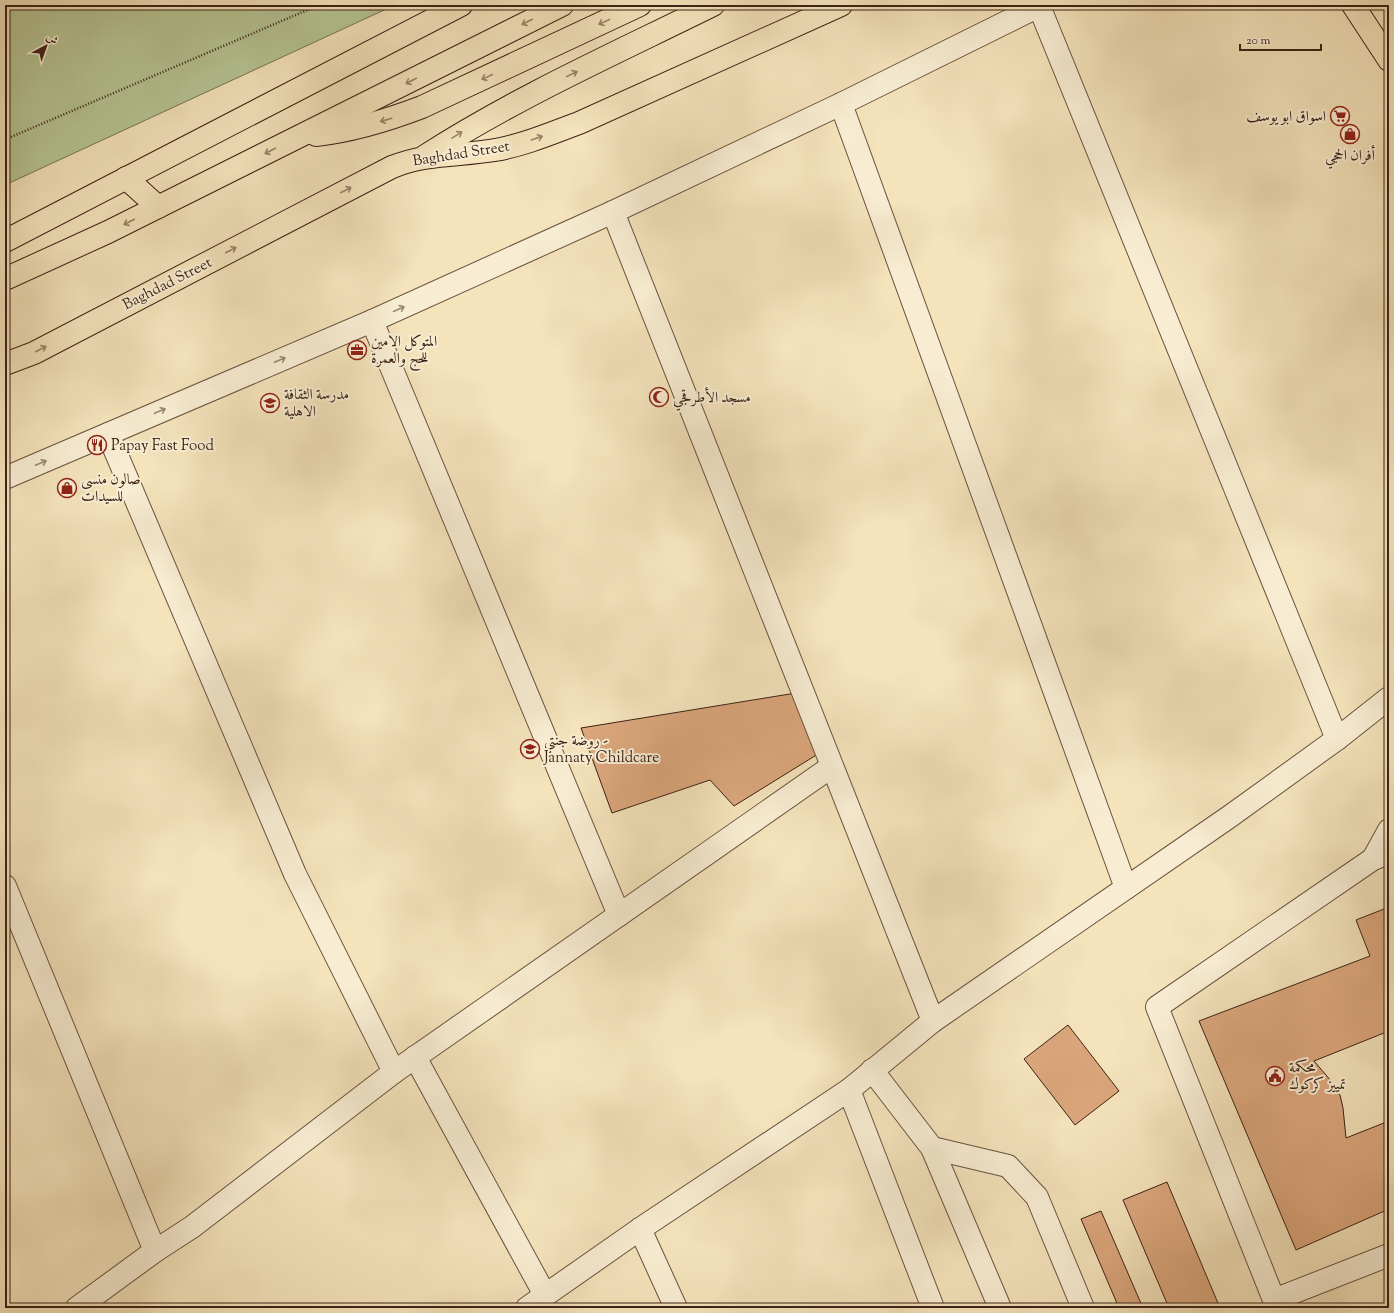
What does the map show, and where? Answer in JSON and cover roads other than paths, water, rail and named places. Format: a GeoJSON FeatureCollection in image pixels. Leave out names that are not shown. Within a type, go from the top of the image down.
{"type":"FeatureCollection","features":[{"type":"Feature","properties":{"kind":"main road"},"geometry":{"type":"LineString","coordinates":[[5,241],[461,5]]}},
{"type":"Feature","properties":{"kind":"main road"},"geometry":{"type":"LineString","coordinates":[[5,279],[108,232],[562,5]]}},
{"type":"Feature","properties":{"kind":"main road"},"geometry":{"type":"LineString","coordinates":[[298,137],[329,134],[392,119],[422,107],[640,5]]}},
{"type":"Feature","properties":{"kind":"main road"},"geometry":{"type":"LineString","coordinates":[[424,156],[459,134],[531,94],[713,5]]}},
{"type":"Feature","properties":{"kind":"main road","name":"Baghdad Street"},"geometry":{"type":"LineString","coordinates":[[5,364],[34,353],[392,167],[424,156],[497,150],[549,134],[579,123],[841,5]]}},
{"type":"Feature","properties":{"kind":"main road"},"geometry":{"type":"LineString","coordinates":[[1353,5],[1389,60]]}},
{"type":"Feature","properties":{"kind":"main road"},"geometry":{"type":"LineString","coordinates":[[1371,5],[1389,47]]}},
{"type":"Feature","properties":{"kind":"main road"},"geometry":{"type":"LineString","coordinates":[[126,178],[158,207]]}},
{"type":"Feature","properties":{"kind":"street"},"geometry":{"type":"LineString","coordinates":[[5,478],[372,321],[613,212],[841,104],[1040,6],[1337,739]]}},
{"type":"Feature","properties":{"kind":"street"},"geometry":{"type":"LineString","coordinates":[[841,104],[1126,888]]}},
{"type":"Feature","properties":{"kind":"street"},"geometry":{"type":"LineString","coordinates":[[613,212],[831,768],[933,1021]]}},
{"type":"Feature","properties":{"kind":"street"},"geometry":{"type":"LineString","coordinates":[[372,321],[619,914]]}},
{"type":"Feature","properties":{"kind":"street"},"geometry":{"type":"LineString","coordinates":[[108,434],[295,874],[394,1072]]}},
{"type":"Feature","properties":{"kind":"street"},"geometry":{"type":"LineString","coordinates":[[527,1308],[640,1229],[849,1090],[933,1021],[1229,817],[1337,739],[1389,698]]}},
{"type":"Feature","properties":{"kind":"street"},"geometry":{"type":"LineString","coordinates":[[77,1308],[155,1251],[192,1227],[394,1072],[619,914],[831,768]]}},
{"type":"Feature","properties":{"kind":"street"},"geometry":{"type":"LineString","coordinates":[[1389,830],[1381,856],[1157,1007],[1274,1300],[1389,1255]]}},
{"type":"Feature","properties":{"kind":"street"},"geometry":{"type":"LineString","coordinates":[[5,886],[155,1251]]}},
{"type":"Feature","properties":{"kind":"street"},"geometry":{"type":"LineString","coordinates":[[416,1057],[544,1295]]}},
{"type":"Feature","properties":{"kind":"street"},"geometry":{"type":"LineString","coordinates":[[872,1070],[932,1148],[1000,1308]]}},
{"type":"Feature","properties":{"kind":"street"},"geometry":{"type":"LineString","coordinates":[[849,1090],[933,1308]]}},
{"type":"Feature","properties":{"kind":"street"},"geometry":{"type":"LineString","coordinates":[[932,1148],[1008,1166],[1037,1198],[1083,1308]]}},
{"type":"Feature","properties":{"kind":"street"},"geometry":{"type":"LineString","coordinates":[[640,1229],[676,1308]]}},
{"type":"Feature","properties":{"kind":"place","name":"اسواق ابو يوسف"},"geometry":{"type":"Point","coordinates":[1340,116]}},
{"type":"Feature","properties":{"kind":"place","name":"أفران الحجي"},"geometry":{"type":"Point","coordinates":[1350,134]}},
{"type":"Feature","properties":{"kind":"place","name":"المتوكل الامين للحج والعمرة"},"geometry":{"type":"Point","coordinates":[357,350]}},
{"type":"Feature","properties":{"kind":"place","name":"مسجد الأطرقجي"},"geometry":{"type":"Point","coordinates":[659,397]}},
{"type":"Feature","properties":{"kind":"place","name":"مدرسة الثقافة الاهلية"},"geometry":{"type":"Point","coordinates":[270,403]}},
{"type":"Feature","properties":{"kind":"place","name":"Papay Fast Food"},"geometry":{"type":"Point","coordinates":[97,445]}},
{"type":"Feature","properties":{"kind":"place","name":"صالون منسى للسيدات"},"geometry":{"type":"Point","coordinates":[67,488]}},
{"type":"Feature","properties":{"kind":"place","name":"روضة جنتي - Jannaty Childcare"},"geometry":{"type":"Point","coordinates":[530,749]}},
{"type":"Feature","properties":{"kind":"place","name":"محكمة تمييز كركوك"},"geometry":{"type":"Point","coordinates":[1275,1076]}}]}
